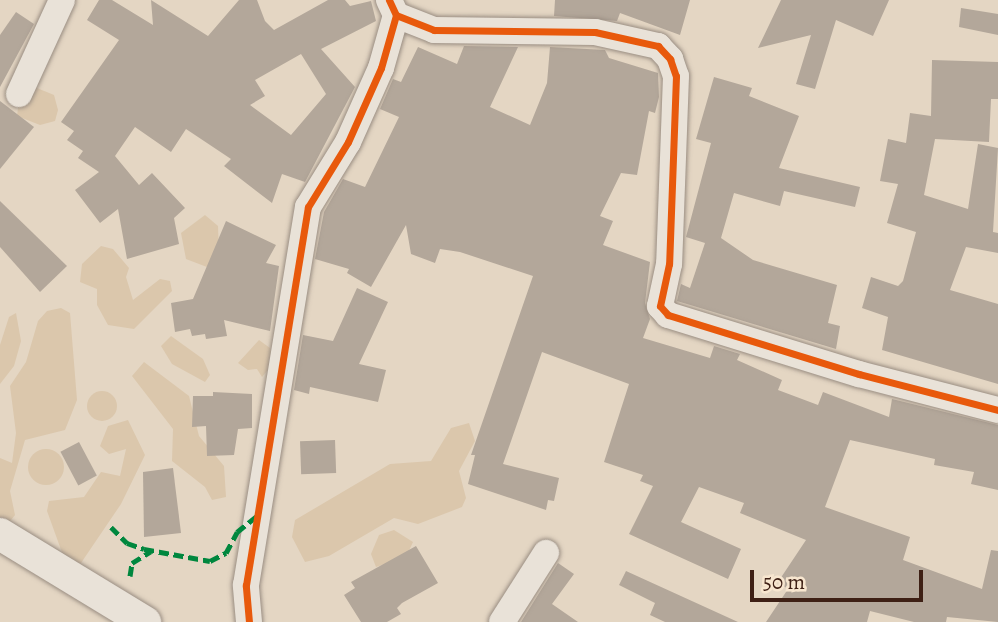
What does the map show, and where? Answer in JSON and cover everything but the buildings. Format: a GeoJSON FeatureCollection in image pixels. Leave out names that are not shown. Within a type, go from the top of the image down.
{"type":"FeatureCollection","features":[{"type":"Feature","properties":{"kind":"street"},"geometry":{"type":"LineString","coordinates":[[19,94],[62,0]]}},
{"type":"Feature","properties":{"kind":"street"},"geometry":{"type":"LineString","coordinates":[[249,622],[246,585],[308,207],[348,142],[381,68],[393,7],[434,30],[595,32],[658,46],[670,59],[676,76],[669,264],[660,306],[668,315],[859,374],[998,410]]}},
{"type":"Feature","properties":{"kind":"street"},"geometry":{"type":"LineString","coordinates":[[0,534],[145,622]]}},
{"type":"Feature","properties":{"kind":"street"},"geometry":{"type":"LineString","coordinates":[[502,622],[545,553]]}},
{"type":"Feature","properties":{"kind":"shaded area"},"geometry":{"type":"Polygon","coordinates":[[[32,86],[54,95],[58,110],[55,121],[40,125],[17,116],[19,101],[32,86]]]}},
{"type":"Feature","properties":{"kind":"shaded area"},"geometry":{"type":"Polygon","coordinates":[[[205,215],[218,226],[219,254],[207,267],[186,259],[181,233],[205,215]]]}},
{"type":"Feature","properties":{"kind":"shaded area"},"geometry":{"type":"Polygon","coordinates":[[[101,246],[113,249],[129,268],[126,277],[133,300],[160,279],[170,281],[172,291],[134,329],[108,325],[97,305],[97,289],[80,282],[82,264],[101,246]]]}},
{"type":"Feature","properties":{"kind":"shaded area"},"geometry":{"type":"Polygon","coordinates":[[[61,308],[70,313],[77,400],[65,430],[25,440],[10,491],[15,515],[7,525],[0,520],[0,458],[12,463],[16,433],[10,386],[26,362],[38,321],[47,311],[61,308]]]}},
{"type":"Feature","properties":{"kind":"shaded area"},"geometry":{"type":"Polygon","coordinates":[[[16,313],[21,341],[14,366],[0,384],[0,345],[9,317],[16,313]]]}},
{"type":"Feature","properties":{"kind":"shaded area"},"geometry":{"type":"Polygon","coordinates":[[[171,336],[203,359],[210,375],[205,382],[172,364],[161,346],[171,336]]]}},
{"type":"Feature","properties":{"kind":"shaded area"},"geometry":{"type":"Polygon","coordinates":[[[259,340],[270,348],[273,364],[262,377],[257,369],[248,370],[238,363],[259,340]]]}},
{"type":"Feature","properties":{"kind":"shaded area"},"geometry":{"type":"Polygon","coordinates":[[[144,362],[189,396],[199,436],[224,466],[226,497],[212,500],[205,487],[172,461],[173,429],[132,376],[144,362]]]}},
{"type":"Feature","properties":{"kind":"shaded area"},"geometry":{"type":"Polygon","coordinates":[[[102,391],[113,395],[117,406],[113,417],[102,421],[91,417],[87,406],[91,395],[102,391]]]}},
{"type":"Feature","properties":{"kind":"shaded area"},"geometry":{"type":"Polygon","coordinates":[[[128,420],[145,455],[121,504],[81,563],[68,569],[47,511],[49,501],[84,497],[101,472],[120,476],[126,449],[109,454],[100,446],[108,426],[128,420]]]}},
{"type":"Feature","properties":{"kind":"shaded area"},"geometry":{"type":"Polygon","coordinates":[[[469,423],[475,441],[459,471],[466,498],[462,507],[418,524],[394,518],[329,556],[305,562],[292,537],[295,520],[390,464],[431,461],[451,428],[469,423]]]}},
{"type":"Feature","properties":{"kind":"shaded area"},"geometry":{"type":"Polygon","coordinates":[[[46,449],[59,454],[64,467],[59,480],[46,485],[33,480],[28,467],[33,454],[46,449]]]}},
{"type":"Feature","properties":{"kind":"shaded area"},"geometry":{"type":"Polygon","coordinates":[[[394,530],[413,542],[406,557],[376,567],[371,554],[379,535],[394,530]]]}},
{"type":"Feature","properties":{"kind":"marked path"},"geometry":{"type":"LineString","coordinates":[[111,527],[127,543],[144,549],[210,561],[226,553],[237,532],[259,514]]}},
{"type":"Feature","properties":{"kind":"marked path"},"geometry":{"type":"LineString","coordinates":[[130,576],[132,563],[151,551]]}},
{"type":"Feature","properties":{"kind":"cycle path"},"geometry":{"type":"LineString","coordinates":[[389,0],[396,15],[434,30],[595,32],[658,46],[670,59],[676,76],[669,264],[660,306],[668,315],[859,374],[998,410]]}},
{"type":"Feature","properties":{"kind":"cycle path"},"geometry":{"type":"LineString","coordinates":[[249,622],[246,585],[308,207],[348,142],[381,68],[396,15]]}}]}
